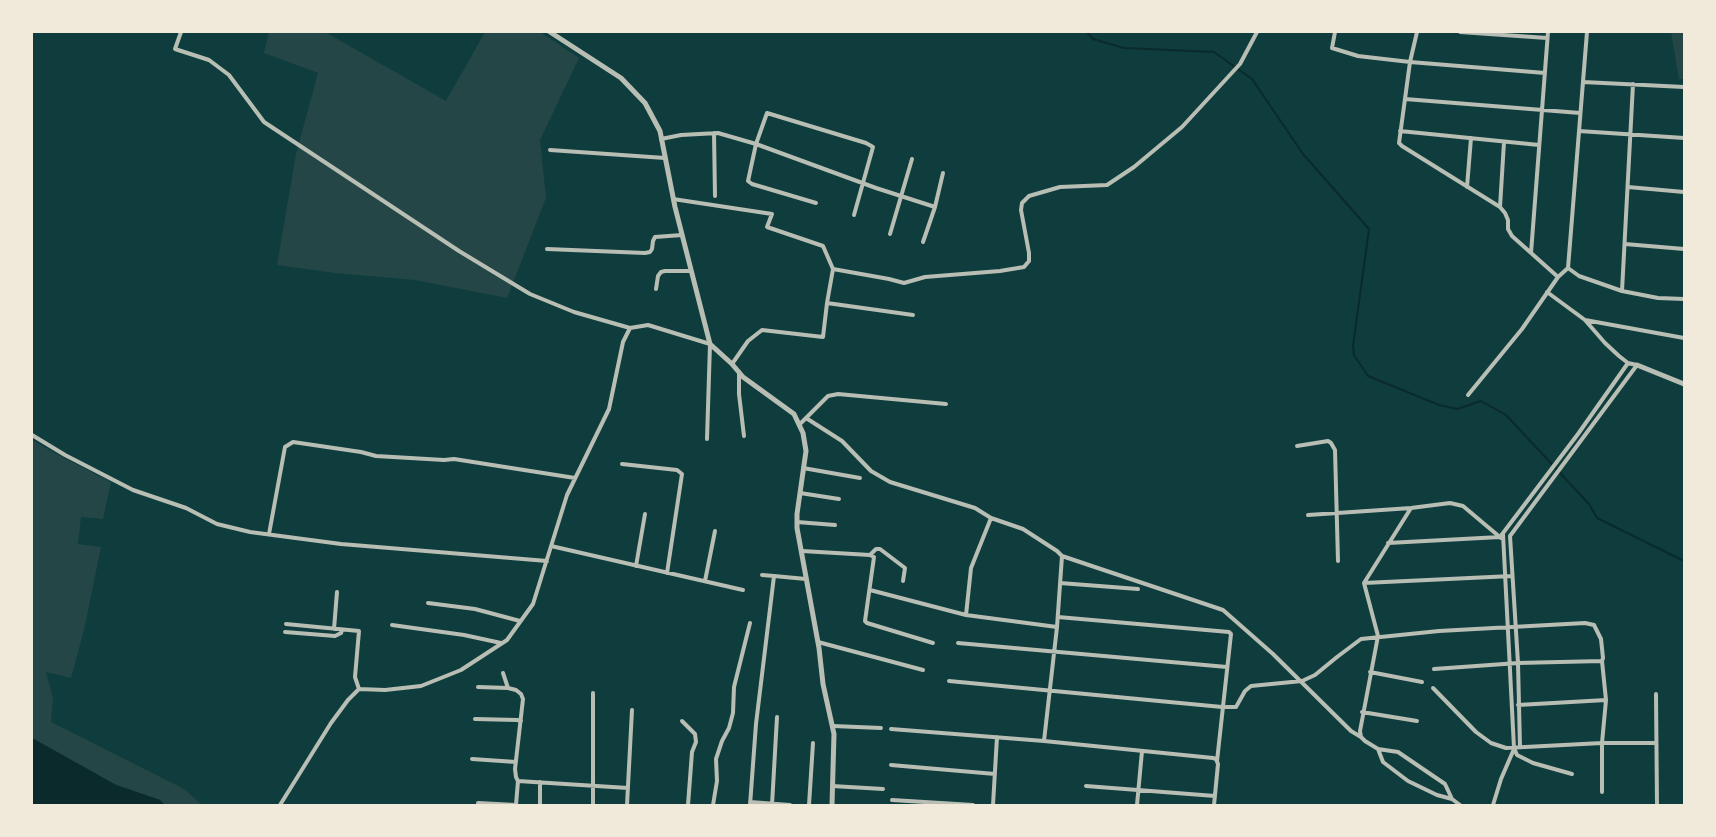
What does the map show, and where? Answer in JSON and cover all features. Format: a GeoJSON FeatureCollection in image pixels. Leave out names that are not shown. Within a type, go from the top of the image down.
{"type":"FeatureCollection","features":[{"type":"Feature","properties":{"kind":"street"},"geometry":{"type":"LineString","coordinates":[[181,32],[175,49],[209,60],[229,75],[264,122],[459,251],[530,294],[574,312],[630,328],[648,325],[710,344],[732,364],[743,377],[794,414],[803,433],[806,451],[797,522],[818,642],[823,684],[833,726],[835,757],[832,805]]}},
{"type":"Feature","properties":{"kind":"street"},"geometry":{"type":"LineString","coordinates":[[550,32],[621,78],[645,103],[660,131],[673,199],[710,344],[707,439]]}},
{"type":"Feature","properties":{"kind":"street"},"geometry":{"type":"LineString","coordinates":[[833,269],[904,283],[925,277],[1000,271],[1024,267],[1029,262],[1029,253],[1021,210],[1022,203],[1029,196],[1060,187],[1107,185],[1134,168],[1182,126],[1240,64],[1257,32]]}},
{"type":"Feature","properties":{"kind":"street"},"geometry":{"type":"LineString","coordinates":[[1335,32],[1332,48],[1358,56],[1410,62],[1545,73]]}},
{"type":"Feature","properties":{"kind":"street"},"geometry":{"type":"LineString","coordinates":[[1417,32],[1410,62],[1399,143],[1500,207],[1505,213],[1508,228],[1512,236],[1558,277]]}},
{"type":"Feature","properties":{"kind":"street"},"geometry":{"type":"LineString","coordinates":[[1460,32],[1547,38]]}},
{"type":"Feature","properties":{"kind":"street"},"geometry":{"type":"LineString","coordinates":[[1531,253],[1548,32]]}},
{"type":"Feature","properties":{"kind":"street"},"geometry":{"type":"LineString","coordinates":[[1468,395],[1522,329],[1558,277],[1568,268],[1587,32]]}},
{"type":"Feature","properties":{"kind":"street"},"geometry":{"type":"LineString","coordinates":[[1583,82],[1684,87]]}},
{"type":"Feature","properties":{"kind":"street"},"geometry":{"type":"LineString","coordinates":[[1622,290],[1633,84]]}},
{"type":"Feature","properties":{"kind":"street"},"geometry":{"type":"LineString","coordinates":[[1405,99],[1580,113]]}},
{"type":"Feature","properties":{"kind":"street"},"geometry":{"type":"LineString","coordinates":[[816,203],[752,184],[748,181],[756,144],[767,113],[866,143],[873,147],[854,214]]}},
{"type":"Feature","properties":{"kind":"street"},"geometry":{"type":"LineString","coordinates":[[1579,131],[1684,138]]}},
{"type":"Feature","properties":{"kind":"street"},"geometry":{"type":"LineString","coordinates":[[1400,132],[1539,145]]}},
{"type":"Feature","properties":{"kind":"street"},"geometry":{"type":"LineString","coordinates":[[661,139],[681,135],[714,133],[756,144],[900,196],[935,207]]}},
{"type":"Feature","properties":{"kind":"street"},"geometry":{"type":"LineString","coordinates":[[714,133],[715,196]]}},
{"type":"Feature","properties":{"kind":"street"},"geometry":{"type":"LineString","coordinates":[[1467,187],[1471,138]]}},
{"type":"Feature","properties":{"kind":"street"},"geometry":{"type":"LineString","coordinates":[[1500,207],[1504,142]]}},
{"type":"Feature","properties":{"kind":"street"},"geometry":{"type":"LineString","coordinates":[[550,150],[665,158]]}},
{"type":"Feature","properties":{"kind":"street"},"geometry":{"type":"LineString","coordinates":[[890,234],[912,159]]}},
{"type":"Feature","properties":{"kind":"street"},"geometry":{"type":"LineString","coordinates":[[923,242],[935,207],[942,173]]}},
{"type":"Feature","properties":{"kind":"street"},"geometry":{"type":"LineString","coordinates":[[1628,187],[1684,192]]}},
{"type":"Feature","properties":{"kind":"street"},"geometry":{"type":"LineString","coordinates":[[673,199],[772,214],[767,226],[823,246],[833,269],[823,337],[762,330],[748,341],[732,364]]}},
{"type":"Feature","properties":{"kind":"street"},"geometry":{"type":"LineString","coordinates":[[547,249],[645,254],[650,252],[655,237],[682,235]]}},
{"type":"Feature","properties":{"kind":"street"},"geometry":{"type":"LineString","coordinates":[[1625,244],[1684,249]]}},
{"type":"Feature","properties":{"kind":"street"},"geometry":{"type":"LineString","coordinates":[[1568,268],[1579,276],[1622,290],[1658,298],[1684,299]]}},
{"type":"Feature","properties":{"kind":"street"},"geometry":{"type":"LineString","coordinates":[[656,289],[658,276],[661,272],[691,271]]}},
{"type":"Feature","properties":{"kind":"street"},"geometry":{"type":"LineString","coordinates":[[1547,292],[1585,320],[1605,344],[1628,362],[1684,384]]}},
{"type":"Feature","properties":{"kind":"street"},"geometry":{"type":"LineString","coordinates":[[827,303],[913,315]]}},
{"type":"Feature","properties":{"kind":"street"},"geometry":{"type":"LineString","coordinates":[[1585,320],[1684,338]]}},
{"type":"Feature","properties":{"kind":"street"},"geometry":{"type":"LineString","coordinates":[[280,805],[331,723],[348,700],[360,689],[385,690],[421,686],[461,670],[507,640],[533,604],[567,495],[609,409],[623,342],[630,328]]}},
{"type":"Feature","properties":{"kind":"street"},"geometry":{"type":"LineString","coordinates":[[1502,535],[1552,470],[1628,362]]}},
{"type":"Feature","properties":{"kind":"street"},"geometry":{"type":"LineString","coordinates":[[1520,748],[1518,663],[1510,536],[1637,365]]}},
{"type":"Feature","properties":{"kind":"street"},"geometry":{"type":"LineString","coordinates":[[739,372],[739,394],[744,436]]}},
{"type":"Feature","properties":{"kind":"street"},"geometry":{"type":"LineString","coordinates":[[800,424],[828,396],[838,394],[946,404]]}},
{"type":"Feature","properties":{"kind":"street"},"geometry":{"type":"LineString","coordinates":[[1599,404],[1605,408]]}},
{"type":"Feature","properties":{"kind":"street"},"geometry":{"type":"LineString","coordinates":[[806,418],[842,441],[871,471],[890,482],[975,508],[991,518],[1023,529],[1062,556],[1223,610],[1302,681],[1351,731],[1361,736],[1378,749],[1398,752],[1445,784],[1452,799]]}},
{"type":"Feature","properties":{"kind":"street"},"geometry":{"type":"LineString","coordinates":[[1578,434],[1583,438]]}},
{"type":"Feature","properties":{"kind":"street"},"geometry":{"type":"LineString","coordinates":[[32,435],[65,455],[133,490],[186,508],[217,524],[250,532],[341,544],[517,559],[547,560]]}},
{"type":"Feature","properties":{"kind":"street"},"geometry":{"type":"LineString","coordinates":[[1297,446],[1328,441],[1334,446],[1338,561]]}},
{"type":"Feature","properties":{"kind":"street"},"geometry":{"type":"LineString","coordinates":[[269,534],[285,447],[293,442],[361,452],[376,456],[444,460],[454,459],[575,478]]}},
{"type":"Feature","properties":{"kind":"street"},"geometry":{"type":"LineString","coordinates":[[622,464],[677,470],[682,474],[667,573]]}},
{"type":"Feature","properties":{"kind":"street"},"geometry":{"type":"LineString","coordinates":[[803,468],[860,478]]}},
{"type":"Feature","properties":{"kind":"street"},"geometry":{"type":"LineString","coordinates":[[1552,470],[1557,474]]}},
{"type":"Feature","properties":{"kind":"street"},"geometry":{"type":"LineString","coordinates":[[800,493],[839,499]]}},
{"type":"Feature","properties":{"kind":"street"},"geometry":{"type":"LineString","coordinates":[[1308,515],[1411,508],[1450,503],[1463,506],[1502,535],[1504,541],[1509,627],[1514,748],[1517,756],[1533,763],[1572,774]]}},
{"type":"Feature","properties":{"kind":"street"},"geometry":{"type":"LineString","coordinates":[[1361,736],[1360,731],[1362,712],[1378,636],[1364,583],[1411,508]]}},
{"type":"Feature","properties":{"kind":"street"},"geometry":{"type":"LineString","coordinates":[[636,566],[645,514]]}},
{"type":"Feature","properties":{"kind":"street"},"geometry":{"type":"LineString","coordinates":[[966,614],[971,568],[991,518]]}},
{"type":"Feature","properties":{"kind":"street"},"geometry":{"type":"LineString","coordinates":[[797,522],[834,525]]}},
{"type":"Feature","properties":{"kind":"street"},"geometry":{"type":"LineString","coordinates":[[705,581],[715,531]]}},
{"type":"Feature","properties":{"kind":"street"},"geometry":{"type":"LineString","coordinates":[[1388,543],[1502,535],[1510,536]]}},
{"type":"Feature","properties":{"kind":"street"},"geometry":{"type":"LineString","coordinates":[[551,546],[743,590]]}},
{"type":"Feature","properties":{"kind":"street"},"geometry":{"type":"LineString","coordinates":[[870,555],[876,549],[880,549],[905,568],[903,581]]}},
{"type":"Feature","properties":{"kind":"street"},"geometry":{"type":"LineString","coordinates":[[802,551],[870,555],[874,557],[870,590],[864,618],[867,623],[933,643]]}},
{"type":"Feature","properties":{"kind":"street"},"geometry":{"type":"LineString","coordinates":[[1044,741],[1058,617],[1062,556]]}},
{"type":"Feature","properties":{"kind":"street"},"geometry":{"type":"LineString","coordinates":[[762,575],[806,579]]}},
{"type":"Feature","properties":{"kind":"street"},"geometry":{"type":"LineString","coordinates":[[774,576],[756,724],[750,803],[790,805]]}},
{"type":"Feature","properties":{"kind":"street"},"geometry":{"type":"LineString","coordinates":[[1364,583],[1512,576]]}},
{"type":"Feature","properties":{"kind":"street"},"geometry":{"type":"LineString","coordinates":[[1060,583],[1138,590]]}},
{"type":"Feature","properties":{"kind":"street"},"geometry":{"type":"LineString","coordinates":[[870,590],[966,614],[1057,627]]}},
{"type":"Feature","properties":{"kind":"street"},"geometry":{"type":"LineString","coordinates":[[334,629],[337,592]]}},
{"type":"Feature","properties":{"kind":"street"},"geometry":{"type":"LineString","coordinates":[[428,603],[475,609],[520,622]]}},
{"type":"Feature","properties":{"kind":"street"},"geometry":{"type":"LineString","coordinates":[[1058,617],[1230,632],[1214,805]]}},
{"type":"Feature","properties":{"kind":"street"},"geometry":{"type":"LineString","coordinates":[[713,805],[717,781],[716,760],[722,741],[729,728],[733,713],[734,688],[750,623]]}},
{"type":"Feature","properties":{"kind":"street"},"geometry":{"type":"LineString","coordinates":[[949,681],[1222,707],[1236,707],[1245,691],[1251,686],[1302,681],[1316,674],[1362,639],[1439,630],[1509,627],[1516,625],[1585,623],[1594,625],[1601,638],[1606,700],[1602,743],[1602,792]]}},
{"type":"Feature","properties":{"kind":"street"},"geometry":{"type":"LineString","coordinates":[[286,624],[359,631],[355,677],[360,689]]}},
{"type":"Feature","properties":{"kind":"street"},"geometry":{"type":"LineString","coordinates":[[392,625],[464,635],[501,643]]}},
{"type":"Feature","properties":{"kind":"street"},"geometry":{"type":"LineString","coordinates":[[285,632],[335,636],[341,633],[342,630]]}},
{"type":"Feature","properties":{"kind":"street"},"geometry":{"type":"LineString","coordinates":[[818,642],[923,670]]}},
{"type":"Feature","properties":{"kind":"street"},"geometry":{"type":"LineString","coordinates":[[958,643],[1227,667]]}},
{"type":"Feature","properties":{"kind":"street"},"geometry":{"type":"LineString","coordinates":[[1434,669],[1518,663],[1602,661]]}},
{"type":"Feature","properties":{"kind":"street"},"geometry":{"type":"LineString","coordinates":[[1370,672],[1422,682]]}},
{"type":"Feature","properties":{"kind":"street"},"geometry":{"type":"LineString","coordinates":[[503,673],[508,688]]}},
{"type":"Feature","properties":{"kind":"street"},"geometry":{"type":"LineString","coordinates":[[478,687],[508,688],[516,690],[521,694],[523,699],[516,762],[516,777],[518,781],[516,805],[478,803]]}},
{"type":"Feature","properties":{"kind":"street"},"geometry":{"type":"LineString","coordinates":[[1433,688],[1476,732],[1491,743],[1506,748],[1602,743],[1656,743]]}},
{"type":"Feature","properties":{"kind":"street"},"geometry":{"type":"LineString","coordinates":[[593,805],[594,693]]}},
{"type":"Feature","properties":{"kind":"street"},"geometry":{"type":"LineString","coordinates":[[1656,694],[1657,805]]}},
{"type":"Feature","properties":{"kind":"street"},"geometry":{"type":"LineString","coordinates":[[1518,704],[1606,700]]}},
{"type":"Feature","properties":{"kind":"street"},"geometry":{"type":"LineString","coordinates":[[627,805],[632,710]]}},
{"type":"Feature","properties":{"kind":"street"},"geometry":{"type":"LineString","coordinates":[[1362,712],[1417,721]]}},
{"type":"Feature","properties":{"kind":"street"},"geometry":{"type":"LineString","coordinates":[[772,804],[777,718]]}},
{"type":"Feature","properties":{"kind":"street"},"geometry":{"type":"LineString","coordinates":[[475,719],[521,721]]}},
{"type":"Feature","properties":{"kind":"street"},"geometry":{"type":"LineString","coordinates":[[682,722],[695,734],[696,742],[692,752],[688,805]]}},
{"type":"Feature","properties":{"kind":"street"},"geometry":{"type":"LineString","coordinates":[[833,726],[881,728]]}},
{"type":"Feature","properties":{"kind":"street"},"geometry":{"type":"LineString","coordinates":[[891,730],[1044,741],[1213,758],[1217,761]]}},
{"type":"Feature","properties":{"kind":"street"},"geometry":{"type":"LineString","coordinates":[[993,805],[997,737]]}},
{"type":"Feature","properties":{"kind":"street"},"geometry":{"type":"LineString","coordinates":[[809,805],[813,744]]}},
{"type":"Feature","properties":{"kind":"street"},"geometry":{"type":"LineString","coordinates":[[1493,805],[1501,779],[1514,748]]}},
{"type":"Feature","properties":{"kind":"street"},"geometry":{"type":"LineString","coordinates":[[1378,749],[1383,762],[1408,781],[1437,795],[1452,799],[1460,805]]}},
{"type":"Feature","properties":{"kind":"street"},"geometry":{"type":"LineString","coordinates":[[1137,805],[1142,751]]}},
{"type":"Feature","properties":{"kind":"street"},"geometry":{"type":"LineString","coordinates":[[472,758],[516,762]]}},
{"type":"Feature","properties":{"kind":"street"},"geometry":{"type":"LineString","coordinates":[[891,765],[995,774]]}},
{"type":"Feature","properties":{"kind":"street"},"geometry":{"type":"LineString","coordinates":[[518,781],[628,788]]}},
{"type":"Feature","properties":{"kind":"street"},"geometry":{"type":"LineString","coordinates":[[540,782],[540,805]]}},
{"type":"Feature","properties":{"kind":"street"},"geometry":{"type":"LineString","coordinates":[[832,786],[883,789]]}},
{"type":"Feature","properties":{"kind":"street"},"geometry":{"type":"LineString","coordinates":[[1086,786],[1215,796]]}},
{"type":"Feature","properties":{"kind":"street"},"geometry":{"type":"LineString","coordinates":[[892,800],[973,805]]}},
{"type":"Feature","properties":{"kind":"shaded area"},"geometry":{"type":"Polygon","coordinates":[[[269,32],[325,32],[446,101],[485,32],[540,32],[579,58],[540,140],[546,198],[507,298],[415,280],[335,273],[277,265],[296,154],[318,73],[264,53],[269,32]]]}},
{"type":"Feature","properties":{"kind":"shaded area"},"geometry":{"type":"Polygon","coordinates":[[[1671,32],[1684,32],[1684,79],[1679,79],[1671,32]]]}},
{"type":"Feature","properties":{"kind":"shaded area"},"geometry":{"type":"Polygon","coordinates":[[[32,440],[111,482],[103,519],[81,517],[78,544],[101,547],[84,630],[71,678],[46,672],[53,698],[51,722],[184,789],[202,805],[165,805],[160,800],[116,785],[32,738],[32,440]]]}},
{"type":"Feature","properties":{"kind":"shaded area"},"geometry":{"type":"Polygon","coordinates":[[[32,738],[116,785],[160,800],[165,805],[32,805],[32,738]]]}},
{"type":"Feature","properties":{"kind":"waterway"},"geometry":{"type":"LineString","coordinates":[[1087,32],[1093,39],[1124,48],[1214,52],[1252,79],[1303,154],[1369,229],[1353,346],[1354,355],[1368,376],[1439,405],[1457,409],[1481,401],[1506,415],[1589,504],[1597,518],[1684,561]]}}]}
